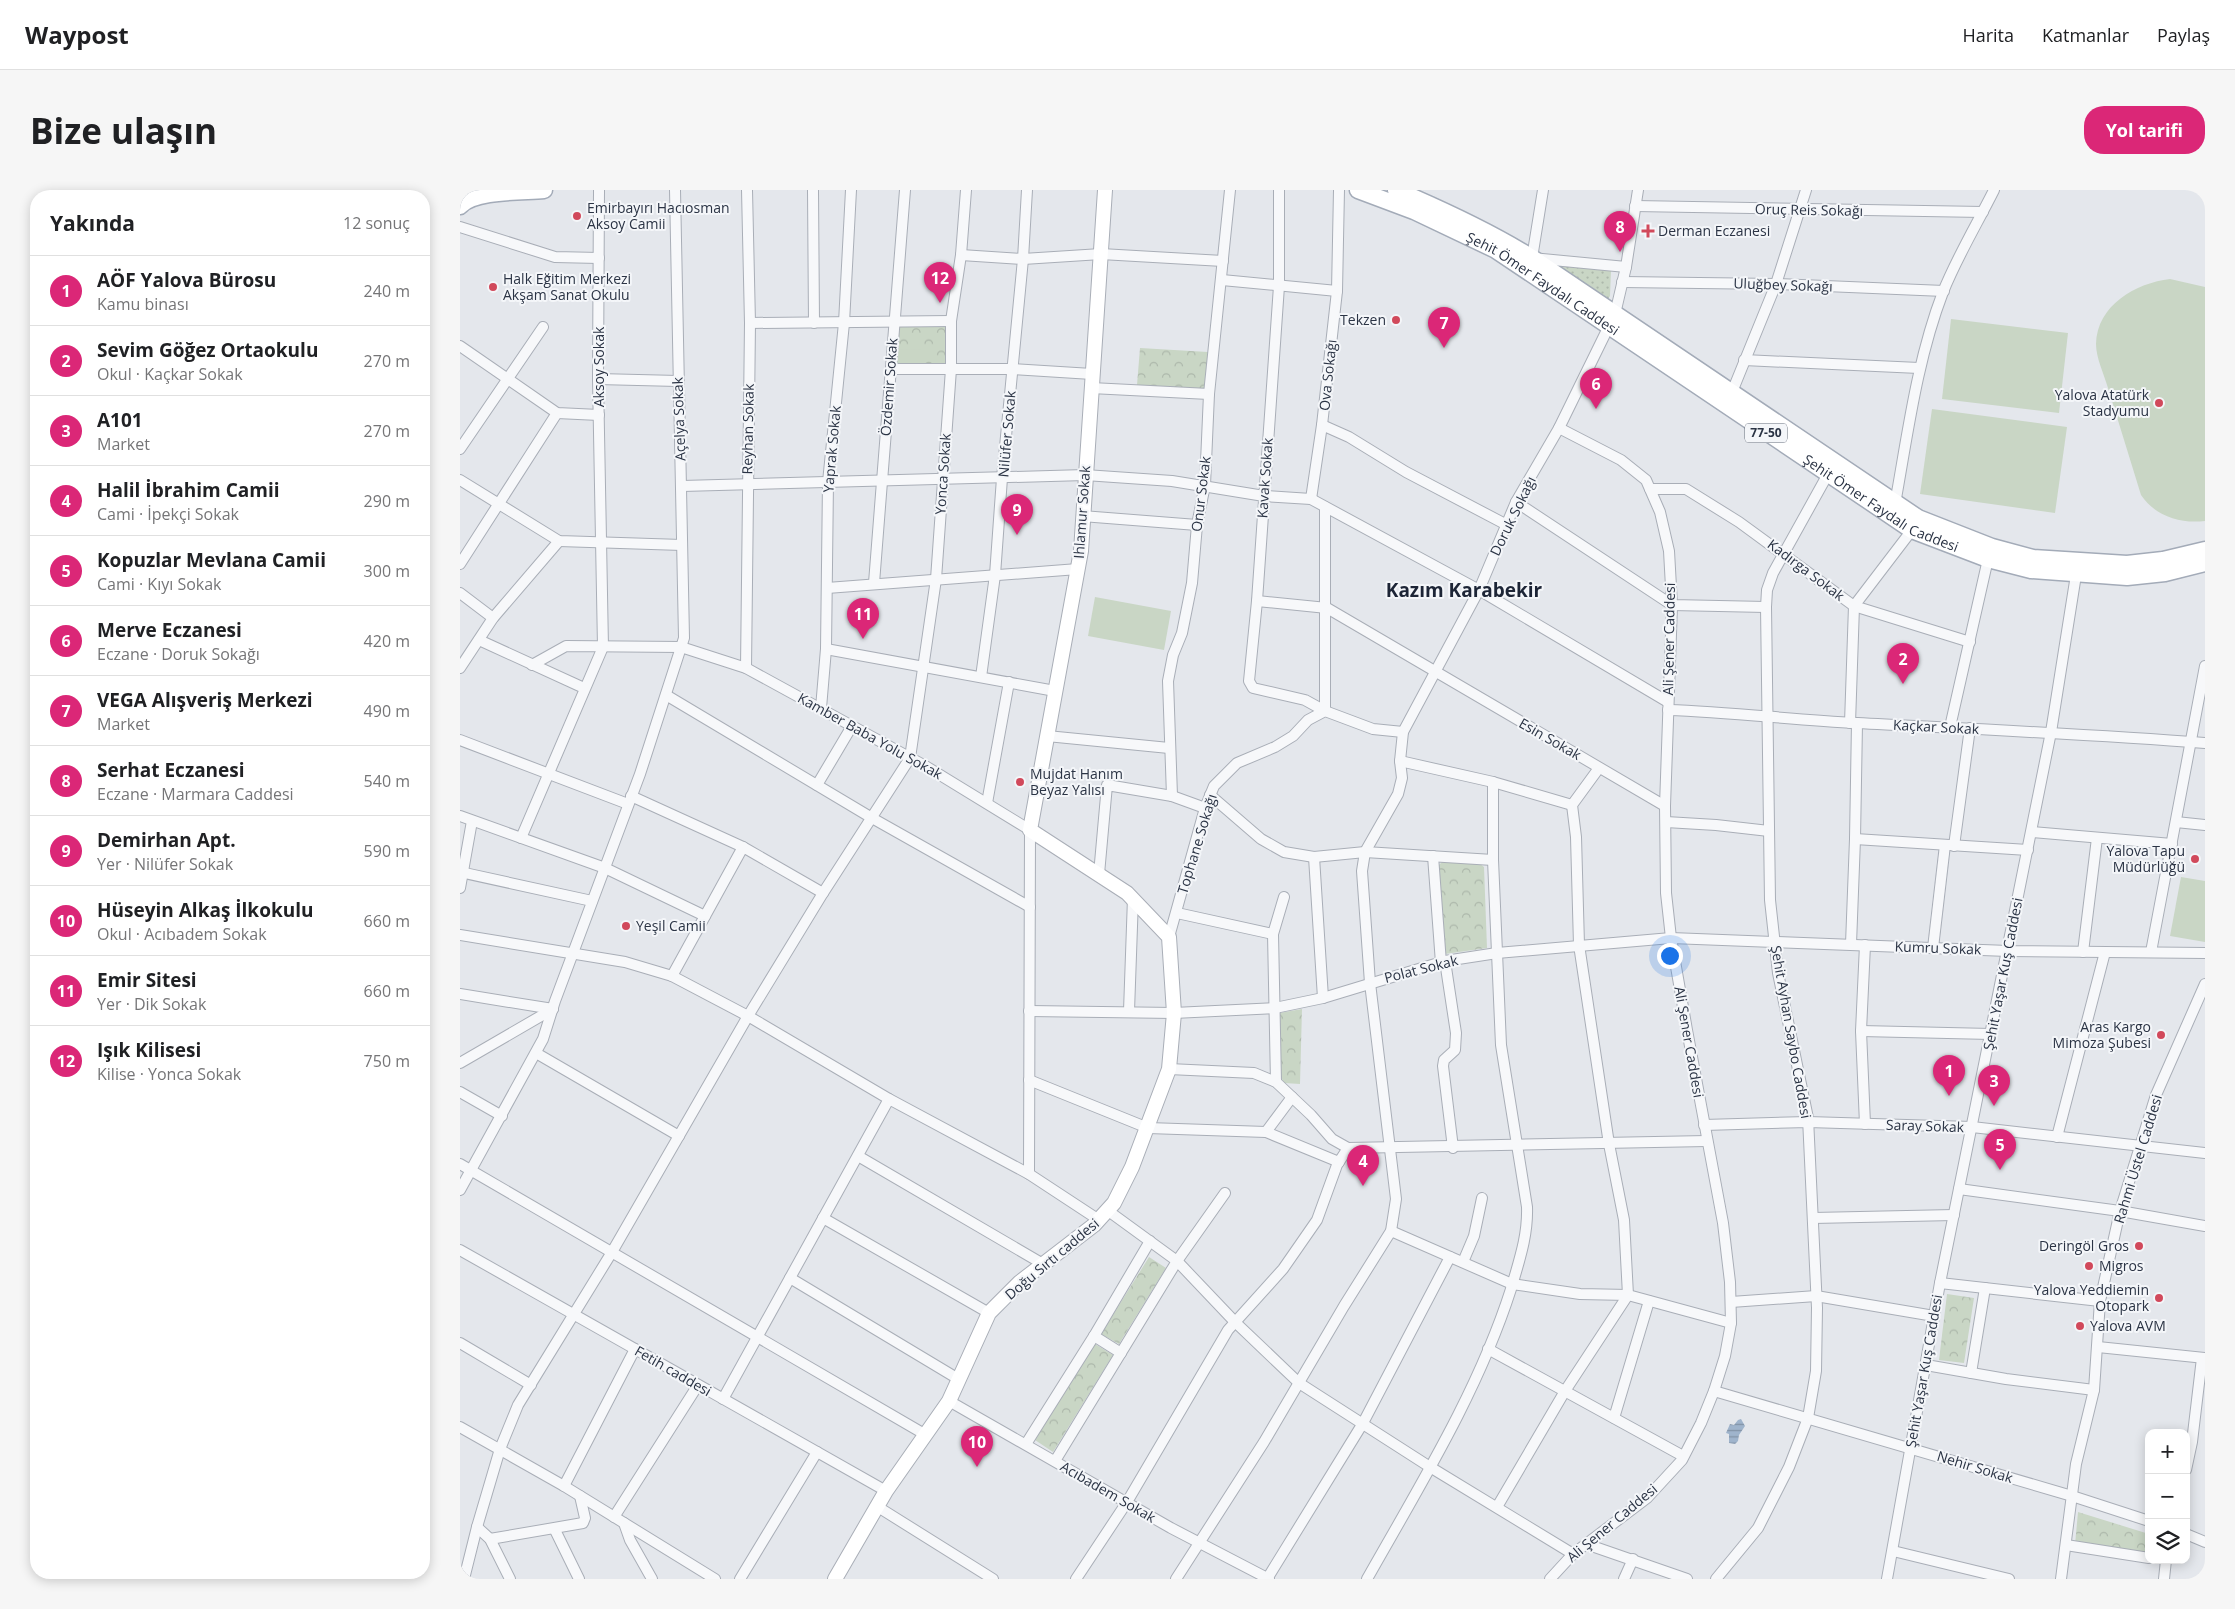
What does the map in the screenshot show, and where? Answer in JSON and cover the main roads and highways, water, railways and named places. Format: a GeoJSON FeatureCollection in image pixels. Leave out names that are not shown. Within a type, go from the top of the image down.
{"type":"FeatureCollection","features":[{"type":"Feature","properties":{"kind":"main road"},"geometry":{"type":"LineString","coordinates":[[470,198],[544,190]]}},
{"type":"Feature","properties":{"kind":"main road","name":"Şehit Ömer Faydalı Caddesi"},"geometry":{"type":"LineString","coordinates":[[1358,190],[1414,210],[1496,250],[1732,392],[1918,518],[1992,547],[2077,568],[2127,577],[2165,573],[2205,563]]}},
{"type":"Feature","properties":{"kind":"main road","name":"Şehit Ömer Faydalı Caddesi"},"geometry":{"type":"LineString","coordinates":[[1398,190],[1502,239],[1532,258],[1612,320],[1828,474],[1912,530],[1988,560],[2031,570],[2163,560],[2205,550]]}},
{"type":"Feature","properties":{"kind":"water"},"geometry":{"type":"Polygon","coordinates":[[[1741,1419],[1745,1426],[1739,1435],[1738,1441],[1735,1444],[1729,1443],[1729,1434],[1726,1433],[1730,1424],[1734,1425],[1741,1419]]]}},
{"type":"Feature","properties":{"kind":"place","name":"Emirbayırı Hacıosman Aksoy Camii"},"geometry":{"type":"Point","coordinates":[577,216]}},
{"type":"Feature","properties":{"kind":"place","name":"Derman Eczanesi"},"geometry":{"type":"Point","coordinates":[1648,231]}},
{"type":"Feature","properties":{"kind":"place","name":"Serhat Eczanesi"},"geometry":{"type":"Point","coordinates":[1620,252]}},
{"type":"Feature","properties":{"kind":"place","name":"Halk Eğitim Merkezi Akşam Sanat Okulu"},"geometry":{"type":"Point","coordinates":[493,287]}},
{"type":"Feature","properties":{"kind":"place","name":"Işık Kilisesi"},"geometry":{"type":"Point","coordinates":[940,303]}},
{"type":"Feature","properties":{"kind":"place","name":"Tekzen"},"geometry":{"type":"Point","coordinates":[1396,320]}},
{"type":"Feature","properties":{"kind":"place","name":"VEGA Alışveriş Merkezi"},"geometry":{"type":"Point","coordinates":[1444,348]}},
{"type":"Feature","properties":{"kind":"place","name":"Yalova Atatürk Stadyumu"},"geometry":{"type":"Point","coordinates":[2159,403]}},
{"type":"Feature","properties":{"kind":"place","name":"Merve Eczanesi"},"geometry":{"type":"Point","coordinates":[1596,409]}},
{"type":"Feature","properties":{"kind":"place","name":"Demirhan Apt."},"geometry":{"type":"Point","coordinates":[1017,535]}},
{"type":"Feature","properties":{"kind":"place","name":"Emir Sitesi"},"geometry":{"type":"Point","coordinates":[863,639]}},
{"type":"Feature","properties":{"kind":"place","name":"Sevim Göğez Ortaokulu"},"geometry":{"type":"Point","coordinates":[1903,684]}},
{"type":"Feature","properties":{"kind":"place","name":"Mujdat Hanım Beyaz Yalısı"},"geometry":{"type":"Point","coordinates":[1020,782]}},
{"type":"Feature","properties":{"kind":"place","name":"Yalova Tapu Müdürlüğü"},"geometry":{"type":"Point","coordinates":[2195,859]}},
{"type":"Feature","properties":{"kind":"place","name":"Yeşil Camii"},"geometry":{"type":"Point","coordinates":[626,926]}},
{"type":"Feature","properties":{"kind":"place","name":"Aras Kargo Mimoza Şubesi"},"geometry":{"type":"Point","coordinates":[2161,1035]}},
{"type":"Feature","properties":{"kind":"place","name":"AÖF Yalova Bürosu"},"geometry":{"type":"Point","coordinates":[1949,1096]}},
{"type":"Feature","properties":{"kind":"place","name":"A101"},"geometry":{"type":"Point","coordinates":[1994,1106]}},
{"type":"Feature","properties":{"kind":"place","name":"Kopuzlar Mevlana Camii"},"geometry":{"type":"Point","coordinates":[2000,1170]}},
{"type":"Feature","properties":{"kind":"place","name":"Halil İbrahim Camii"},"geometry":{"type":"Point","coordinates":[1363,1186]}},
{"type":"Feature","properties":{"kind":"place","name":"Deringöl Gros"},"geometry":{"type":"Point","coordinates":[2139,1246]}},
{"type":"Feature","properties":{"kind":"place","name":"Migros"},"geometry":{"type":"Point","coordinates":[2089,1266]}},
{"type":"Feature","properties":{"kind":"place","name":"Yalova Yeddiemin Otopark"},"geometry":{"type":"Point","coordinates":[2159,1298]}},
{"type":"Feature","properties":{"kind":"place","name":"Yalova AVM"},"geometry":{"type":"Point","coordinates":[2080,1326]}},
{"type":"Feature","properties":{"kind":"place","name":"Hüseyin Alkaş İlkokulu"},"geometry":{"type":"Point","coordinates":[977,1467]}},
{"type":"Feature","properties":{"kind":"district","name":"Kazım Karabekir"},"geometry":{"type":"Point","coordinates":[1464,590]}}]}
